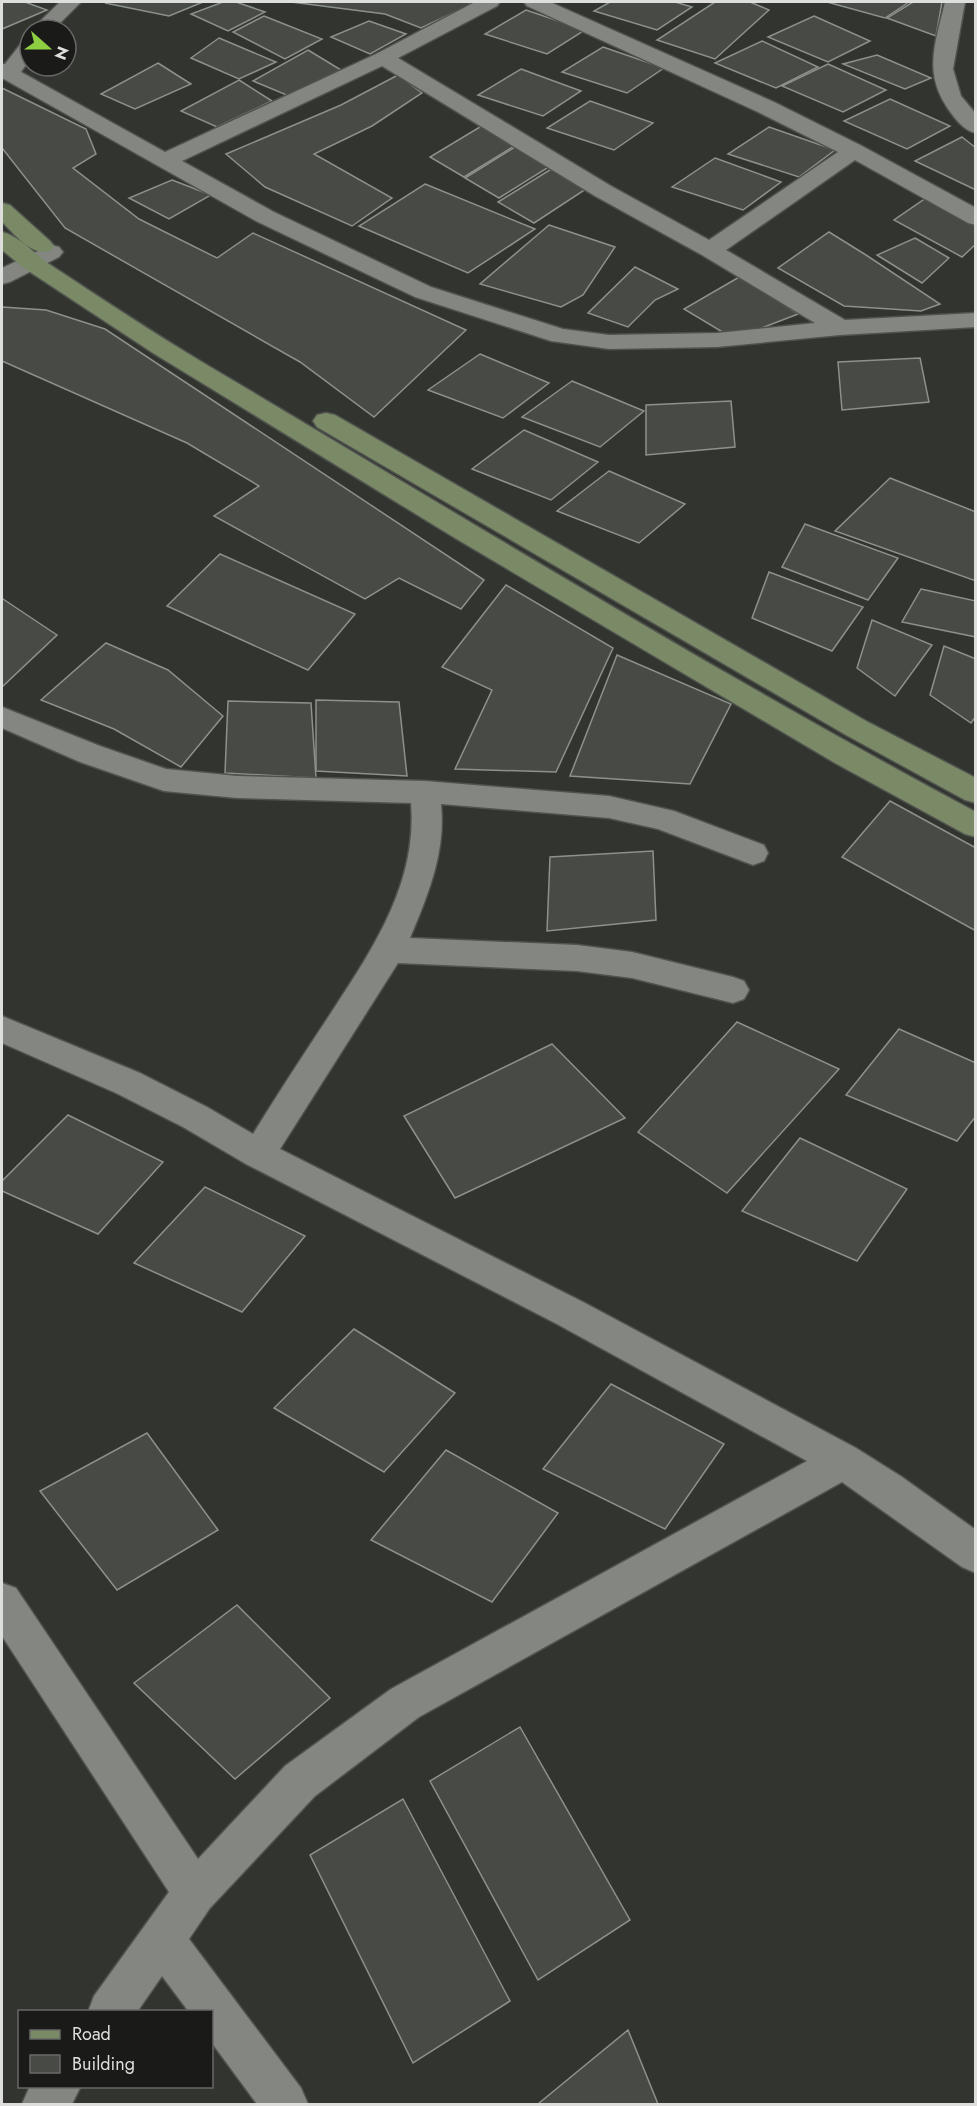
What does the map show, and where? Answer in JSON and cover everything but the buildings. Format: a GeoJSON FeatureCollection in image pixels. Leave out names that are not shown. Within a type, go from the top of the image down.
{"type":"FeatureCollection","features":[{"type":"Feature","properties":{"kind":"main road"},"geometry":{"type":"LineString","coordinates":[[2,210],[21,248],[162,348],[464,532],[845,755],[975,826]]}},
{"type":"Feature","properties":{"kind":"main road"},"geometry":{"type":"LineString","coordinates":[[21,248],[233,367],[856,728],[975,792]]}},
{"type":"Feature","properties":{"kind":"street"},"geometry":{"type":"LineString","coordinates":[[53,18],[70,2]]}},
{"type":"Feature","properties":{"kind":"street"},"geometry":{"type":"LineString","coordinates":[[166,160],[383,58],[490,2]]}},
{"type":"Feature","properties":{"kind":"street"},"geometry":{"type":"LineString","coordinates":[[534,2],[690,71],[854,151],[975,218]]}},
{"type":"Feature","properties":{"kind":"street"},"geometry":{"type":"LineString","coordinates":[[955,2],[941,70],[944,88],[963,116],[975,127]]}},
{"type":"Feature","properties":{"kind":"street"},"geometry":{"type":"LineString","coordinates":[[18,58],[5,72],[266,217],[423,292],[560,336],[609,342],[717,340],[840,328],[975,320]]}},
{"type":"Feature","properties":{"kind":"street"},"geometry":{"type":"LineString","coordinates":[[383,58],[603,191],[710,250],[840,328]]}},
{"type":"Feature","properties":{"kind":"street"},"geometry":{"type":"LineString","coordinates":[[710,250],[854,151]]}},
{"type":"Feature","properties":{"kind":"street"},"geometry":{"type":"LineString","coordinates":[[2,278],[21,248]]}},
{"type":"Feature","properties":{"kind":"street"},"geometry":{"type":"LineString","coordinates":[[2,717],[90,754],[164,780],[237,787],[425,792],[609,807],[663,819],[753,853]]}},
{"type":"Feature","properties":{"kind":"street"},"geometry":{"type":"LineString","coordinates":[[258,1154],[389,950],[416,888],[428,826],[425,792]]}},
{"type":"Feature","properties":{"kind":"street"},"geometry":{"type":"LineString","coordinates":[[389,950],[577,958],[641,967],[733,990]]}},
{"type":"Feature","properties":{"kind":"street"},"geometry":{"type":"LineString","coordinates":[[2,1029],[128,1083],[195,1117],[258,1154],[570,1313],[843,1461],[888,1490],[975,1554]]}},
{"type":"Feature","properties":{"kind":"street"},"geometry":{"type":"LineString","coordinates":[[111,2010],[195,1893],[300,1781],[405,1703],[843,1461]]}},
{"type":"Feature","properties":{"kind":"street"},"geometry":{"type":"LineString","coordinates":[[2,1602],[195,1893]]}},
{"type":"Feature","properties":{"kind":"street"},"geometry":{"type":"LineString","coordinates":[[161,1938],[285,2104]]}},
{"type":"Feature","properties":{"kind":"street"},"geometry":{"type":"LineString","coordinates":[[45,2104],[57,2088]]}}]}
